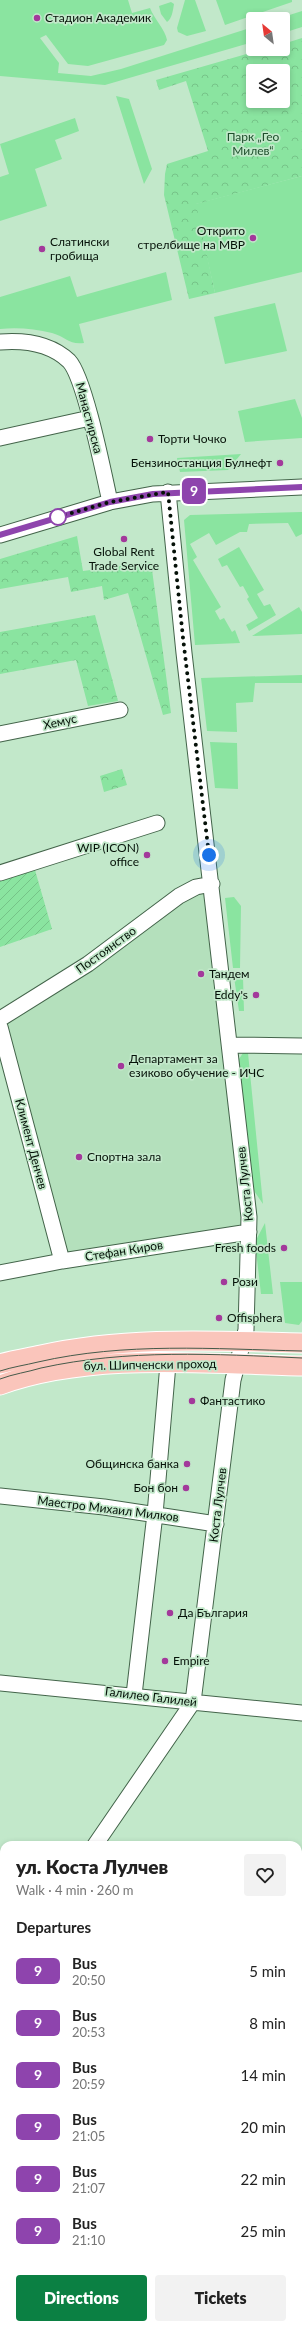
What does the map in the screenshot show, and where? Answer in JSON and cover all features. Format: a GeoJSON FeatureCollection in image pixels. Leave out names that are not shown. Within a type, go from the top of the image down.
{"type":"FeatureCollection","features":[{"type":"Feature","properties":{"kind":"main road","name":"бул. Шипченски проход"},"geometry":{"type":"LineString","coordinates":[[0,1364],[73,1348],[117,1344],[244,1341],[302,1343]]}},
{"type":"Feature","properties":{"kind":"main road","name":"бул. Шипченски проход"},"geometry":{"type":"LineString","coordinates":[[0,1385],[76,1367],[127,1363],[302,1366]]}},
{"type":"Feature","properties":{"kind":"street","name":"Манастирска"},"geometry":{"type":"LineString","coordinates":[[0,342],[18,341],[43,346],[56,352],[69,362],[81,384],[110,502]]}},
{"type":"Feature","properties":{"kind":"street"},"geometry":{"type":"LineString","coordinates":[[0,438],[90,418]]}},
{"type":"Feature","properties":{"kind":"street"},"geometry":{"type":"LineString","coordinates":[[0,535],[110,502],[168,492],[302,487]]}},
{"type":"Feature","properties":{"kind":"street","name":"Коста Лулчев"},"geometry":{"type":"LineString","coordinates":[[98,1841],[193,1702],[233,1380],[244,1341],[247,1320],[249,1232],[212,884],[182,637],[168,492]]}},
{"type":"Feature","properties":{"kind":"street","name":"Хемус"},"geometry":{"type":"LineString","coordinates":[[0,734],[120,710]]}},
{"type":"Feature","properties":{"kind":"street"},"geometry":{"type":"LineString","coordinates":[[0,873],[157,823]]}},
{"type":"Feature","properties":{"kind":"street","name":"Постоянство"},"geometry":{"type":"LineString","coordinates":[[0,1019],[88,964],[179,896],[196,887],[212,884]]}},
{"type":"Feature","properties":{"kind":"street","name":"Климент Денчев"},"geometry":{"type":"LineString","coordinates":[[0,1027],[62,1261]]}},
{"type":"Feature","properties":{"kind":"street"},"geometry":{"type":"LineString","coordinates":[[230,1045],[302,1046]]}},
{"type":"Feature","properties":{"kind":"street","name":"Стефан Киров"},"geometry":{"type":"LineString","coordinates":[[0,1273],[62,1261],[249,1232]]}},
{"type":"Feature","properties":{"kind":"street"},"geometry":{"type":"LineString","coordinates":[[134,1695],[155,1514],[168,1364]]}},
{"type":"Feature","properties":{"kind":"street","name":"Маестро Михаил Милков"},"geometry":{"type":"LineString","coordinates":[[0,1496],[155,1514],[216,1524]]}},
{"type":"Feature","properties":{"kind":"street","name":"Галилео Галилей"},"geometry":{"type":"LineString","coordinates":[[0,1683],[134,1695],[302,1713]]}},
{"type":"Feature","properties":{"kind":"shaded area","name":"Департамент за езиково обучение - ИЧС"},"geometry":{"type":"Polygon","coordinates":[[[212,884],[249,1232],[62,1261],[0,1027],[151,917],[212,884]]]}},
{"type":"Feature","properties":{"kind":"green space"},"geometry":{"type":"Polygon","coordinates":[[[0,0],[128,0],[132,13],[150,8],[166,36],[167,40],[164,45],[88,66],[68,64],[46,35],[40,38],[59,63],[58,73],[91,76],[121,69],[246,29],[246,44],[105,85],[0,76],[0,0]]]}},
{"type":"Feature","properties":{"kind":"green space"},"geometry":{"type":"Polygon","coordinates":[[[185,0],[195,0],[206,31],[187,36],[178,32],[177,28],[185,0]]]}},
{"type":"Feature","properties":{"kind":"green space"},"geometry":{"type":"Polygon","coordinates":[[[216,0],[292,0],[292,2],[263,12],[246,12],[246,18],[225,25],[216,0]]]}},
{"type":"Feature","properties":{"kind":"green space"},"geometry":{"type":"Polygon","coordinates":[[[171,2],[174,4],[173,12],[167,22],[161,14],[159,6],[171,2]]]}},
{"type":"Feature","properties":{"kind":"green space"},"geometry":{"type":"Polygon","coordinates":[[[302,11],[302,27],[290,31],[290,15],[302,11]]]}},
{"type":"Feature","properties":{"kind":"green space","name":"Парк „Гео Милев“"},"geometry":{"type":"Polygon","coordinates":[[[302,38],[302,176],[196,204],[215,293],[189,299],[164,195],[165,174],[167,164],[208,151],[186,81],[159,90],[156,80],[246,54],[246,56],[290,56],[290,42],[302,38]]]}},
{"type":"Feature","properties":{"kind":"green space"},"geometry":{"type":"Polygon","coordinates":[[[116,96],[129,99],[152,169],[144,184],[116,96]]]}},
{"type":"Feature","properties":{"kind":"green space"},"geometry":{"type":"Polygon","coordinates":[[[75,118],[79,131],[55,140],[62,159],[35,169],[47,206],[0,221],[0,177],[9,174],[0,144],[75,118]]]}},
{"type":"Feature","properties":{"kind":"green space","name":"Открито стрелбище на МВР"},"geometry":{"type":"Polygon","coordinates":[[[302,176],[302,272],[215,293],[195,204],[302,176]]]}},
{"type":"Feature","properties":{"kind":"green space"},"geometry":{"type":"Polygon","coordinates":[[[166,272],[172,300],[79,324],[84,343],[75,343],[52,333],[39,330],[20,328],[0,329],[0,297],[70,276],[77,297],[166,272]]]}},
{"type":"Feature","properties":{"kind":"green space"},"geometry":{"type":"Polygon","coordinates":[[[275,303],[287,351],[225,364],[214,317],[275,303]]]}},
{"type":"Feature","properties":{"kind":"green space"},"geometry":{"type":"Polygon","coordinates":[[[295,399],[302,418],[302,438],[245,442],[238,411],[295,399]]]}},
{"type":"Feature","properties":{"kind":"green space"},"geometry":{"type":"Polygon","coordinates":[[[241,454],[228,470],[180,472],[177,458],[241,454]]]}},
{"type":"Feature","properties":{"kind":"green space"},"geometry":{"type":"Polygon","coordinates":[[[302,512],[302,534],[296,537],[288,523],[249,524],[247,532],[240,532],[216,545],[209,533],[190,544],[197,557],[193,560],[221,607],[215,611],[220,620],[224,618],[232,632],[235,630],[240,643],[195,645],[184,520],[190,515],[302,512]]]}},
{"type":"Feature","properties":{"kind":"green space"},"geometry":{"type":"Polygon","coordinates":[[[77,536],[83,571],[151,562],[171,713],[163,715],[128,593],[104,600],[102,586],[71,592],[68,577],[0,589],[0,559],[77,536]]]}},
{"type":"Feature","properties":{"kind":"green space"},"geometry":{"type":"Polygon","coordinates":[[[239,547],[264,590],[257,594],[264,606],[270,604],[276,615],[249,631],[246,625],[258,618],[247,599],[249,597],[243,586],[240,587],[227,565],[222,567],[218,559],[239,547]]]}},
{"type":"Feature","properties":{"kind":"green space"},"geometry":{"type":"Polygon","coordinates":[[[299,607],[302,612],[302,634],[252,636],[299,607]]]}},
{"type":"Feature","properties":{"kind":"green space"},"geometry":{"type":"Polygon","coordinates":[[[95,615],[118,701],[88,706],[76,660],[0,674],[0,632],[95,615]]]}},
{"type":"Feature","properties":{"kind":"green space"},"geometry":{"type":"Polygon","coordinates":[[[302,675],[302,683],[255,683],[253,702],[236,703],[237,732],[207,731],[201,678],[302,675]]]}},
{"type":"Feature","properties":{"kind":"green space"},"geometry":{"type":"Polygon","coordinates":[[[210,742],[237,743],[238,789],[215,788],[210,742]]]}},
{"type":"Feature","properties":{"kind":"green space"},"geometry":{"type":"Polygon","coordinates":[[[122,769],[127,785],[104,792],[100,776],[122,769]]]}},
{"type":"Feature","properties":{"kind":"green space"},"geometry":{"type":"Polygon","coordinates":[[[35,870],[52,929],[0,947],[0,881],[35,870]]]}},
{"type":"Feature","properties":{"kind":"green space"},"geometry":{"type":"Polygon","coordinates":[[[234,897],[241,906],[240,968],[233,968],[225,898],[234,897]]]}},
{"type":"Feature","properties":{"kind":"green space"},"geometry":{"type":"Polygon","coordinates":[[[234,977],[243,977],[244,1011],[239,1011],[234,977]]]}},
{"type":"Feature","properties":{"kind":"green space"},"geometry":{"type":"Polygon","coordinates":[[[243,1053],[248,1053],[263,1204],[250,1185],[237,1062],[243,1053]]]}},
{"type":"Feature","properties":{"kind":"green space"},"geometry":{"type":"Polygon","coordinates":[[[265,1223],[273,1294],[261,1294],[255,1242],[265,1223]]]}},
{"type":"Feature","properties":{"kind":"green space"},"geometry":{"type":"Polygon","coordinates":[[[280,1282],[302,1282],[302,1321],[299,1325],[285,1323],[280,1282]]]}},
{"type":"Feature","properties":{"kind":"tram line"},"geometry":{"type":"LineString","coordinates":[[0,1371],[71,1356],[137,1349],[203,1348],[302,1351]]}},
{"type":"Feature","properties":{"kind":"tram line"},"geometry":{"type":"LineString","coordinates":[[0,1379],[41,1368],[73,1362],[138,1355],[204,1354],[302,1358]]}},
{"type":"Feature","properties":{"kind":"bus line","name":"9"},"geometry":{"type":"LineString","coordinates":[[0,535],[110,502],[153,494],[184,491],[302,487]]}},
{"type":"Feature","properties":{"kind":"place","name":"Стадион Академик"},"geometry":{"type":"Point","coordinates":[37,18]}},
{"type":"Feature","properties":{"kind":"place","name":"Открито стрелбище на МВР"},"geometry":{"type":"Point","coordinates":[253,238]}},
{"type":"Feature","properties":{"kind":"place","name":"Слатински гробища"},"geometry":{"type":"Point","coordinates":[42,249]}},
{"type":"Feature","properties":{"kind":"place","name":"Торти Чочко"},"geometry":{"type":"Point","coordinates":[150,439]}},
{"type":"Feature","properties":{"kind":"place","name":"Бензиностанция Булнефт"},"geometry":{"type":"Point","coordinates":[280,463]}},
{"type":"Feature","properties":{"kind":"place","name":"Global Rent Trade Service"},"geometry":{"type":"Point","coordinates":[124,539]}},
{"type":"Feature","properties":{"kind":"place","name":"WIP (ICON) office"},"geometry":{"type":"Point","coordinates":[147,855]}},
{"type":"Feature","properties":{"kind":"place","name":"Тандем"},"geometry":{"type":"Point","coordinates":[201,974]}},
{"type":"Feature","properties":{"kind":"place","name":"Eddy's"},"geometry":{"type":"Point","coordinates":[256,995]}},
{"type":"Feature","properties":{"kind":"place","name":"Департамент за езиково обучение - ИЧС"},"geometry":{"type":"Point","coordinates":[121,1066]}},
{"type":"Feature","properties":{"kind":"place","name":"Спортна зала"},"geometry":{"type":"Point","coordinates":[79,1157]}},
{"type":"Feature","properties":{"kind":"place","name":"Fresh foods"},"geometry":{"type":"Point","coordinates":[284,1248]}},
{"type":"Feature","properties":{"kind":"place","name":"Рози"},"geometry":{"type":"Point","coordinates":[224,1282]}},
{"type":"Feature","properties":{"kind":"place","name":"Offisphera"},"geometry":{"type":"Point","coordinates":[219,1318]}},
{"type":"Feature","properties":{"kind":"place","name":"Фантастико"},"geometry":{"type":"Point","coordinates":[192,1401]}},
{"type":"Feature","properties":{"kind":"place","name":"Общинска банка"},"geometry":{"type":"Point","coordinates":[187,1464]}},
{"type":"Feature","properties":{"kind":"place","name":"Бон бон"},"geometry":{"type":"Point","coordinates":[186,1488]}},
{"type":"Feature","properties":{"kind":"place","name":"Да България"},"geometry":{"type":"Point","coordinates":[170,1613]}},
{"type":"Feature","properties":{"kind":"place","name":"Empire"},"geometry":{"type":"Point","coordinates":[165,1661]}},
{"type":"Feature","properties":{"kind":"route"},"geometry":{"type":"LineString","coordinates":[[58,517],[110,502],[168,492],[183,638],[209,855]]}}]}
